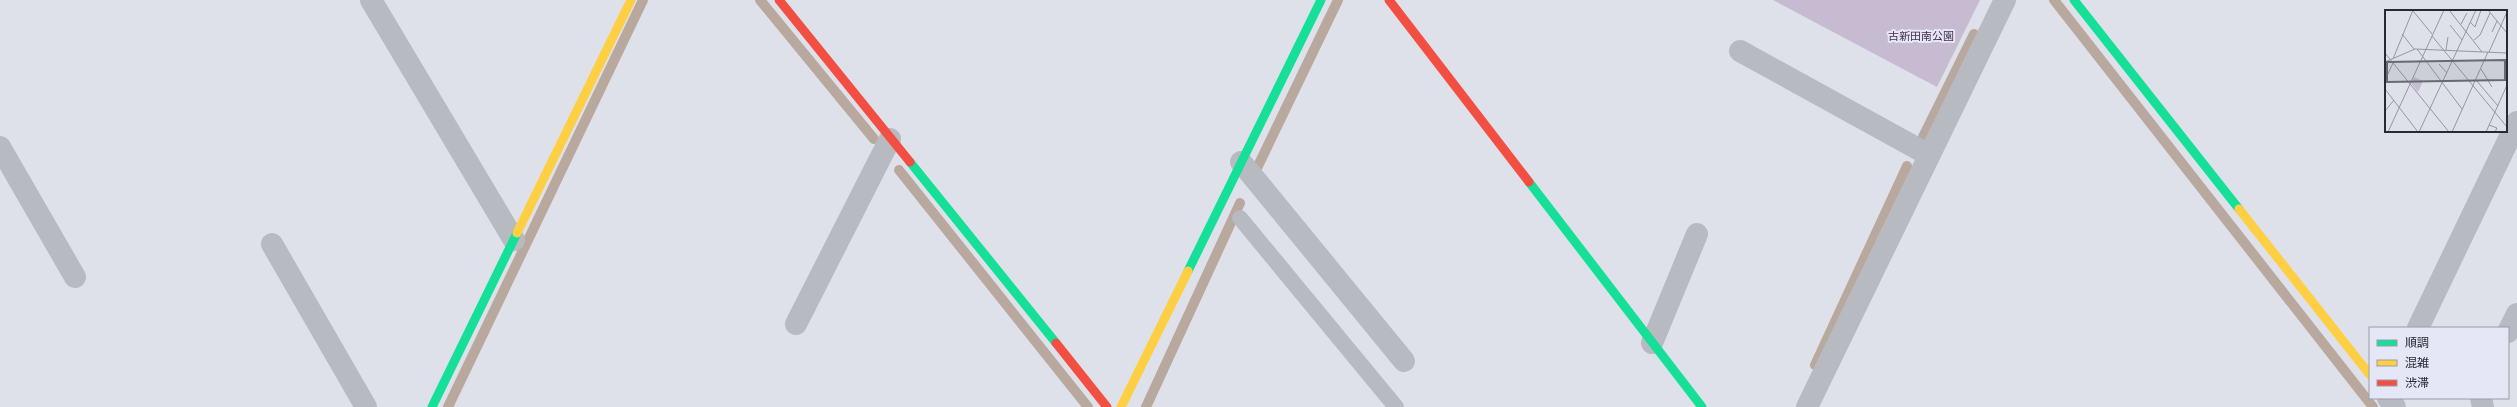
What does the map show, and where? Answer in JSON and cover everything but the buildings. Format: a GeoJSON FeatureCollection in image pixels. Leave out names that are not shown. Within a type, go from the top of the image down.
{"type":"FeatureCollection","features":[{"type":"Feature","properties":{"kind":"street"},"geometry":{"type":"LineString","coordinates":[[371,0],[514,240]]}},
{"type":"Feature","properties":{"kind":"street"},"geometry":{"type":"LineString","coordinates":[[432,407],[631,0]]}},
{"type":"Feature","properties":{"kind":"street"},"geometry":{"type":"LineString","coordinates":[[779,0],[1107,407]]}},
{"type":"Feature","properties":{"kind":"street"},"geometry":{"type":"LineString","coordinates":[[1121,407],[1321,0]]}},
{"type":"Feature","properties":{"kind":"street"},"geometry":{"type":"LineString","coordinates":[[1389,0],[1702,407]]}},
{"type":"Feature","properties":{"kind":"street"},"geometry":{"type":"LineString","coordinates":[[1807,407],[2005,0]]}},
{"type":"Feature","properties":{"kind":"street"},"geometry":{"type":"LineString","coordinates":[[2074,0],[2369,374]]}},
{"type":"Feature","properties":{"kind":"street"},"geometry":{"type":"LineString","coordinates":[[1740,52],[1929,155]]}},
{"type":"Feature","properties":{"kind":"street"},"geometry":{"type":"LineString","coordinates":[[2418,327],[2517,122]]}},
{"type":"Feature","properties":{"kind":"street"},"geometry":{"type":"LineString","coordinates":[[796,324],[890,139]]}},
{"type":"Feature","properties":{"kind":"street"},"geometry":{"type":"LineString","coordinates":[[0,147],[75,277]]}},
{"type":"Feature","properties":{"kind":"street"},"geometry":{"type":"LineString","coordinates":[[1241,162],[1404,361]]}},
{"type":"Feature","properties":{"kind":"street"},"geometry":{"type":"LineString","coordinates":[[1652,343],[1697,234]]}},
{"type":"Feature","properties":{"kind":"street"},"geometry":{"type":"LineString","coordinates":[[272,244],[366,407]]}},
{"type":"Feature","properties":{"kind":"street"},"geometry":{"type":"LineString","coordinates":[[2509,330],[2517,314]]}},
{"type":"Feature","properties":{"kind":"street"},"geometry":{"type":"LineString","coordinates":[[2389,399],[2395,407]]}},
{"type":"Feature","properties":{"kind":"lane"},"geometry":{"type":"LineString","coordinates":[[1240,218],[1396,407]]}},
{"type":"Feature","properties":{"kind":"green space","name":"古新田南公園"},"geometry":{"type":"Polygon","coordinates":[[[1773,0],[1980,0],[1937,87],[1773,0]]]}},
{"type":"Feature","properties":{"kind":"waterway"},"geometry":{"type":"LineString","coordinates":[[448,407],[643,0]]}},
{"type":"Feature","properties":{"kind":"waterway"},"geometry":{"type":"LineString","coordinates":[[760,0],[874,139]]}},
{"type":"Feature","properties":{"kind":"waterway"},"geometry":{"type":"LineString","coordinates":[[1257,168],[1338,0]]}},
{"type":"Feature","properties":{"kind":"waterway"},"geometry":{"type":"LineString","coordinates":[[2054,0],[2373,407]]}},
{"type":"Feature","properties":{"kind":"waterway"},"geometry":{"type":"LineString","coordinates":[[1923,137],[1974,34]]}},
{"type":"Feature","properties":{"kind":"waterway"},"geometry":{"type":"LineString","coordinates":[[1815,365],[1907,166]]}},
{"type":"Feature","properties":{"kind":"waterway"},"geometry":{"type":"LineString","coordinates":[[899,170],[1088,407]]}},
{"type":"Feature","properties":{"kind":"waterway"},"geometry":{"type":"LineString","coordinates":[[1146,407],[1240,203]]}},
{"type":"Feature","properties":{"kind":"traffic: fast"},"geometry":{"type":"LineString","coordinates":[[1188,271],[1321,0]]}},
{"type":"Feature","properties":{"kind":"traffic: fast"},"geometry":{"type":"LineString","coordinates":[[2074,0],[2239,209]]}},
{"type":"Feature","properties":{"kind":"traffic: fast"},"geometry":{"type":"LineString","coordinates":[[910,162],[1056,343]]}},
{"type":"Feature","properties":{"kind":"traffic: fast"},"geometry":{"type":"LineString","coordinates":[[1529,182],[1702,407]]}},
{"type":"Feature","properties":{"kind":"traffic: fast"},"geometry":{"type":"LineString","coordinates":[[432,407],[517,233]]}},
{"type":"Feature","properties":{"kind":"traffic: slow"},"geometry":{"type":"LineString","coordinates":[[517,233],[631,0]]}},
{"type":"Feature","properties":{"kind":"traffic: slow"},"geometry":{"type":"LineString","coordinates":[[2239,209],[2369,374]]}},
{"type":"Feature","properties":{"kind":"traffic: slow"},"geometry":{"type":"LineString","coordinates":[[1121,407],[1188,271]]}},
{"type":"Feature","properties":{"kind":"traffic: jam"},"geometry":{"type":"LineString","coordinates":[[779,0],[910,162]]}},
{"type":"Feature","properties":{"kind":"traffic: jam"},"geometry":{"type":"LineString","coordinates":[[1389,0],[1529,182]]}},
{"type":"Feature","properties":{"kind":"traffic: jam"},"geometry":{"type":"LineString","coordinates":[[1056,343],[1107,407]]}}]}
